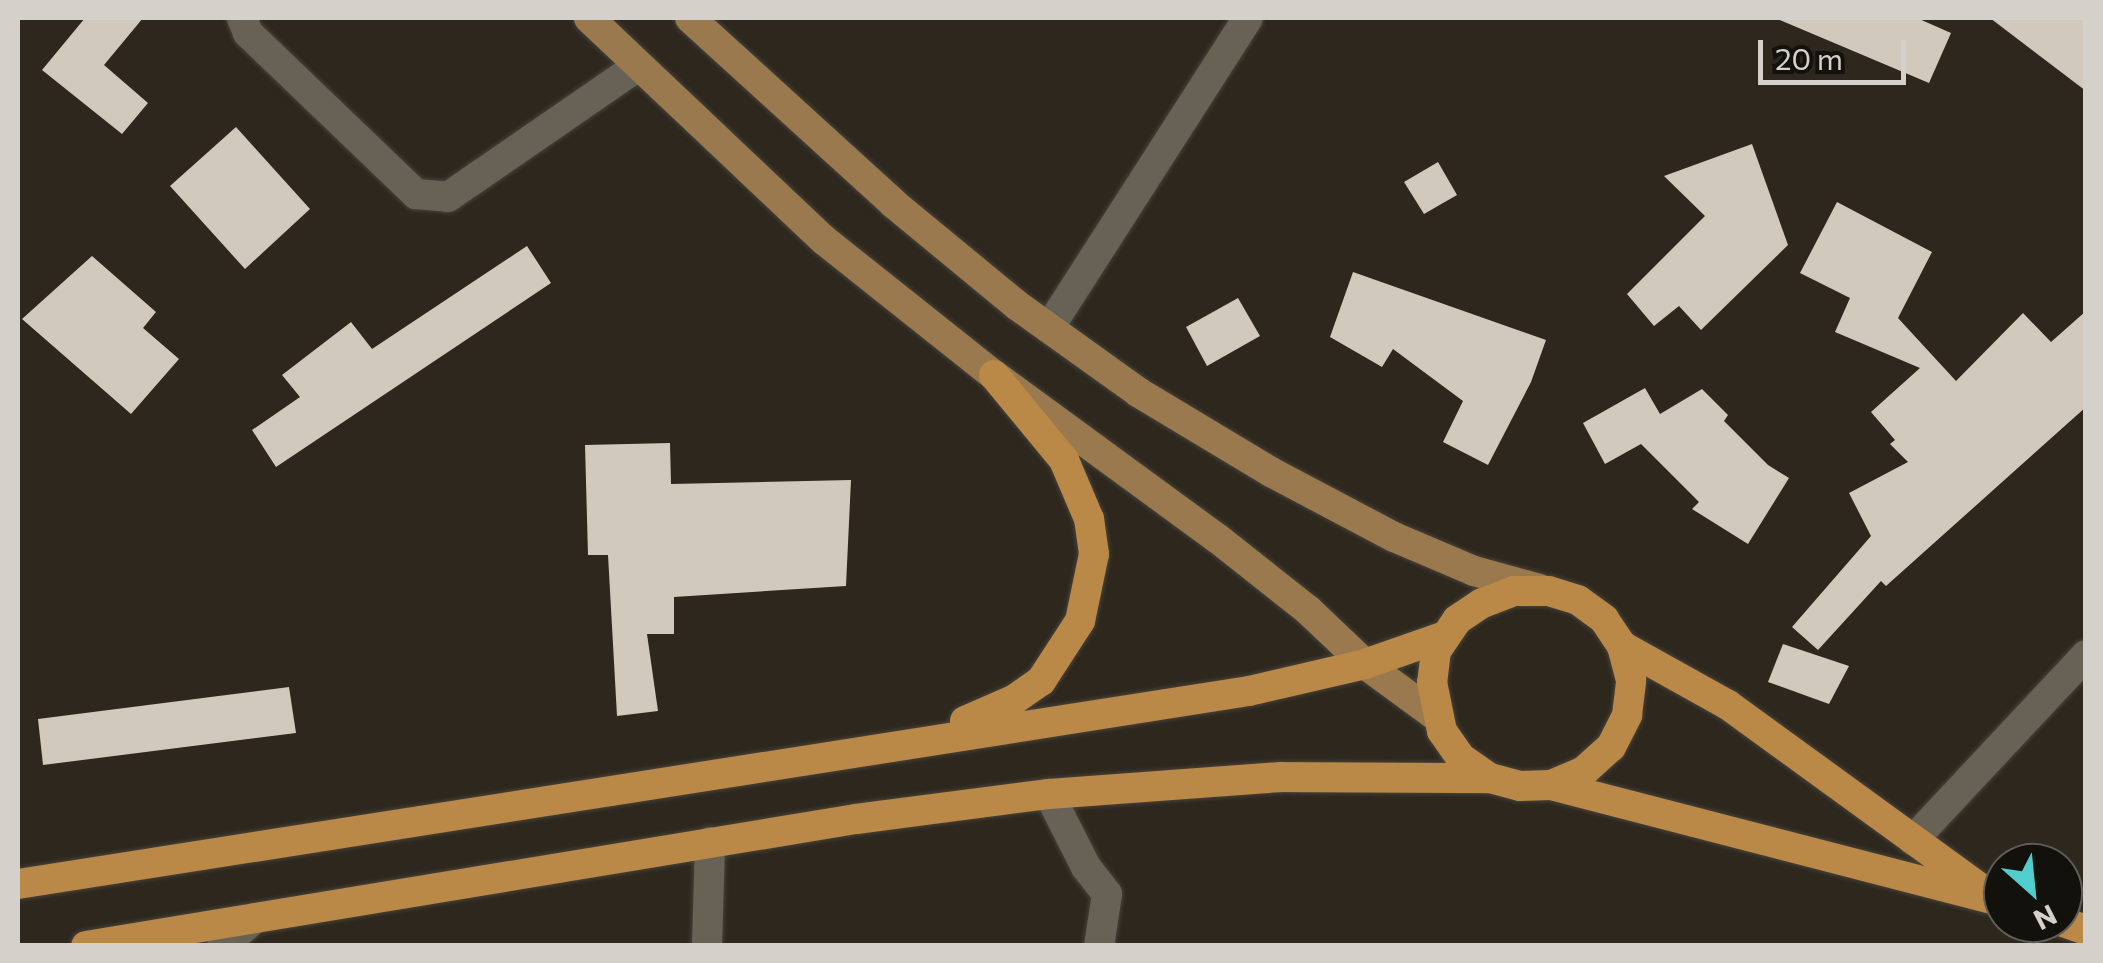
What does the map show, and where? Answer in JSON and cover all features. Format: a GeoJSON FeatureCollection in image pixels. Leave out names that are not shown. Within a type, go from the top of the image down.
{"type":"FeatureCollection","features":[{"type":"Feature","properties":{"kind":"highway"},"geometry":{"type":"LineString","coordinates":[[870,748],[984,716],[1016,700],[1041,681],[1080,621],[1094,554],[1078,485],[1046,432],[994,375]]}},
{"type":"Feature","properties":{"kind":"highway"},"geometry":{"type":"LineString","coordinates":[[1490,778],[1461,758],[1436,716],[1432,682],[1436,651],[1444,636],[1482,603],[1514,591],[1548,591],[1578,600],[1604,619],[1622,646],[1631,680],[1627,715],[1610,747],[1584,771],[1551,785]]}},
{"type":"Feature","properties":{"kind":"highway"},"geometry":{"type":"LineString","coordinates":[[18,884],[1248,691],[1365,664],[1444,636]]}},
{"type":"Feature","properties":{"kind":"highway"},"geometry":{"type":"LineString","coordinates":[[1622,646],[1728,704],[1983,889]]}},
{"type":"Feature","properties":{"kind":"highway"},"geometry":{"type":"LineString","coordinates":[[86,946],[710,842],[1050,794],[1281,777],[1490,778],[1520,786],[1551,785],[1615,805],[1983,897]]}},
{"type":"Feature","properties":{"kind":"main road"},"geometry":{"type":"LineString","coordinates":[[588,18],[824,240],[994,375],[1217,538],[1308,610],[1365,664],[1436,716]]}},
{"type":"Feature","properties":{"kind":"main road"},"geometry":{"type":"LineString","coordinates":[[690,18],[894,203],[1048,328],[1138,392],[1270,472],[1410,544],[1474,570],[1548,591]]}},
{"type":"Feature","properties":{"kind":"street"},"geometry":{"type":"LineString","coordinates":[[242,18],[248,33],[416,194],[448,197],[638,66]]}},
{"type":"Feature","properties":{"kind":"street"},"geometry":{"type":"LineString","coordinates":[[1048,328],[1248,18]]}},
{"type":"Feature","properties":{"kind":"street"},"geometry":{"type":"LineString","coordinates":[[1912,840],[2086,655]]}},
{"type":"Feature","properties":{"kind":"street"},"geometry":{"type":"LineString","coordinates":[[1050,794],[1086,867],[1108,894],[1099,946]]}},
{"type":"Feature","properties":{"kind":"street"},"geometry":{"type":"LineString","coordinates":[[707,946],[710,842]]}},
{"type":"Feature","properties":{"kind":"street"},"geometry":{"type":"LineString","coordinates":[[222,946],[254,918]]}},
{"type":"Feature","properties":{"kind":"building"},"geometry":{"type":"Polygon","coordinates":[[[85,18],[143,18],[104,65],[148,103],[122,134],[42,70],[85,18]]]}},
{"type":"Feature","properties":{"kind":"building"},"geometry":{"type":"Polygon","coordinates":[[[1775,18],[1917,18],[1951,33],[1929,83],[1775,18]]]}},
{"type":"Feature","properties":{"kind":"building"},"geometry":{"type":"Polygon","coordinates":[[[1990,18],[2086,18],[2086,91],[1990,18]]]}},
{"type":"Feature","properties":{"kind":"building"},"geometry":{"type":"Polygon","coordinates":[[[236,127],[310,209],[245,269],[170,186],[236,127]]]}},
{"type":"Feature","properties":{"kind":"building"},"geometry":{"type":"Polygon","coordinates":[[[1752,144],[1788,245],[1701,330],[1679,306],[1654,326],[1627,294],[1705,216],[1664,176],[1752,144]]]}},
{"type":"Feature","properties":{"kind":"building"},"geometry":{"type":"Polygon","coordinates":[[[1438,162],[1457,195],[1424,214],[1404,182],[1438,162]]]}},
{"type":"Feature","properties":{"kind":"building"},"geometry":{"type":"Polygon","coordinates":[[[1837,202],[1932,252],[1898,318],[1956,381],[2023,313],[2051,342],[2086,311],[2086,407],[1886,586],[1881,581],[1818,650],[1792,627],[1871,536],[1849,493],[1908,462],[1890,444],[1895,440],[1871,412],[1920,368],[1835,332],[1850,298],[1800,273],[1837,202]]]}},
{"type":"Feature","properties":{"kind":"building"},"geometry":{"type":"Polygon","coordinates":[[[527,246],[551,283],[276,467],[252,430],[300,397],[282,375],[351,322],[372,349],[527,246]]]}},
{"type":"Feature","properties":{"kind":"building"},"geometry":{"type":"Polygon","coordinates":[[[92,256],[156,312],[143,328],[179,359],[131,414],[22,319],[92,256]]]}},
{"type":"Feature","properties":{"kind":"building"},"geometry":{"type":"Polygon","coordinates":[[[1353,272],[1546,340],[1531,382],[1488,465],[1443,442],[1463,401],[1393,349],[1382,367],[1330,337],[1353,272]]]}},
{"type":"Feature","properties":{"kind":"building"},"geometry":{"type":"Polygon","coordinates":[[[1238,298],[1260,336],[1207,366],[1186,327],[1238,298]]]}},
{"type":"Feature","properties":{"kind":"building"},"geometry":{"type":"Polygon","coordinates":[[[1645,388],[1660,414],[1702,389],[1728,415],[1724,421],[1768,465],[1789,478],[1748,544],[1692,509],[1699,502],[1641,444],[1605,464],[1583,423],[1645,388]]]}},
{"type":"Feature","properties":{"kind":"building"},"geometry":{"type":"Polygon","coordinates":[[[670,443],[671,484],[851,480],[846,586],[674,597],[674,634],[647,634],[658,711],[617,716],[608,555],[588,555],[585,445],[670,443]]]}},
{"type":"Feature","properties":{"kind":"building"},"geometry":{"type":"Polygon","coordinates":[[[1783,644],[1849,666],[1829,704],[1768,682],[1783,644]]]}},
{"type":"Feature","properties":{"kind":"building"},"geometry":{"type":"Polygon","coordinates":[[[289,687],[296,733],[43,765],[38,719],[289,687]]]}}]}
